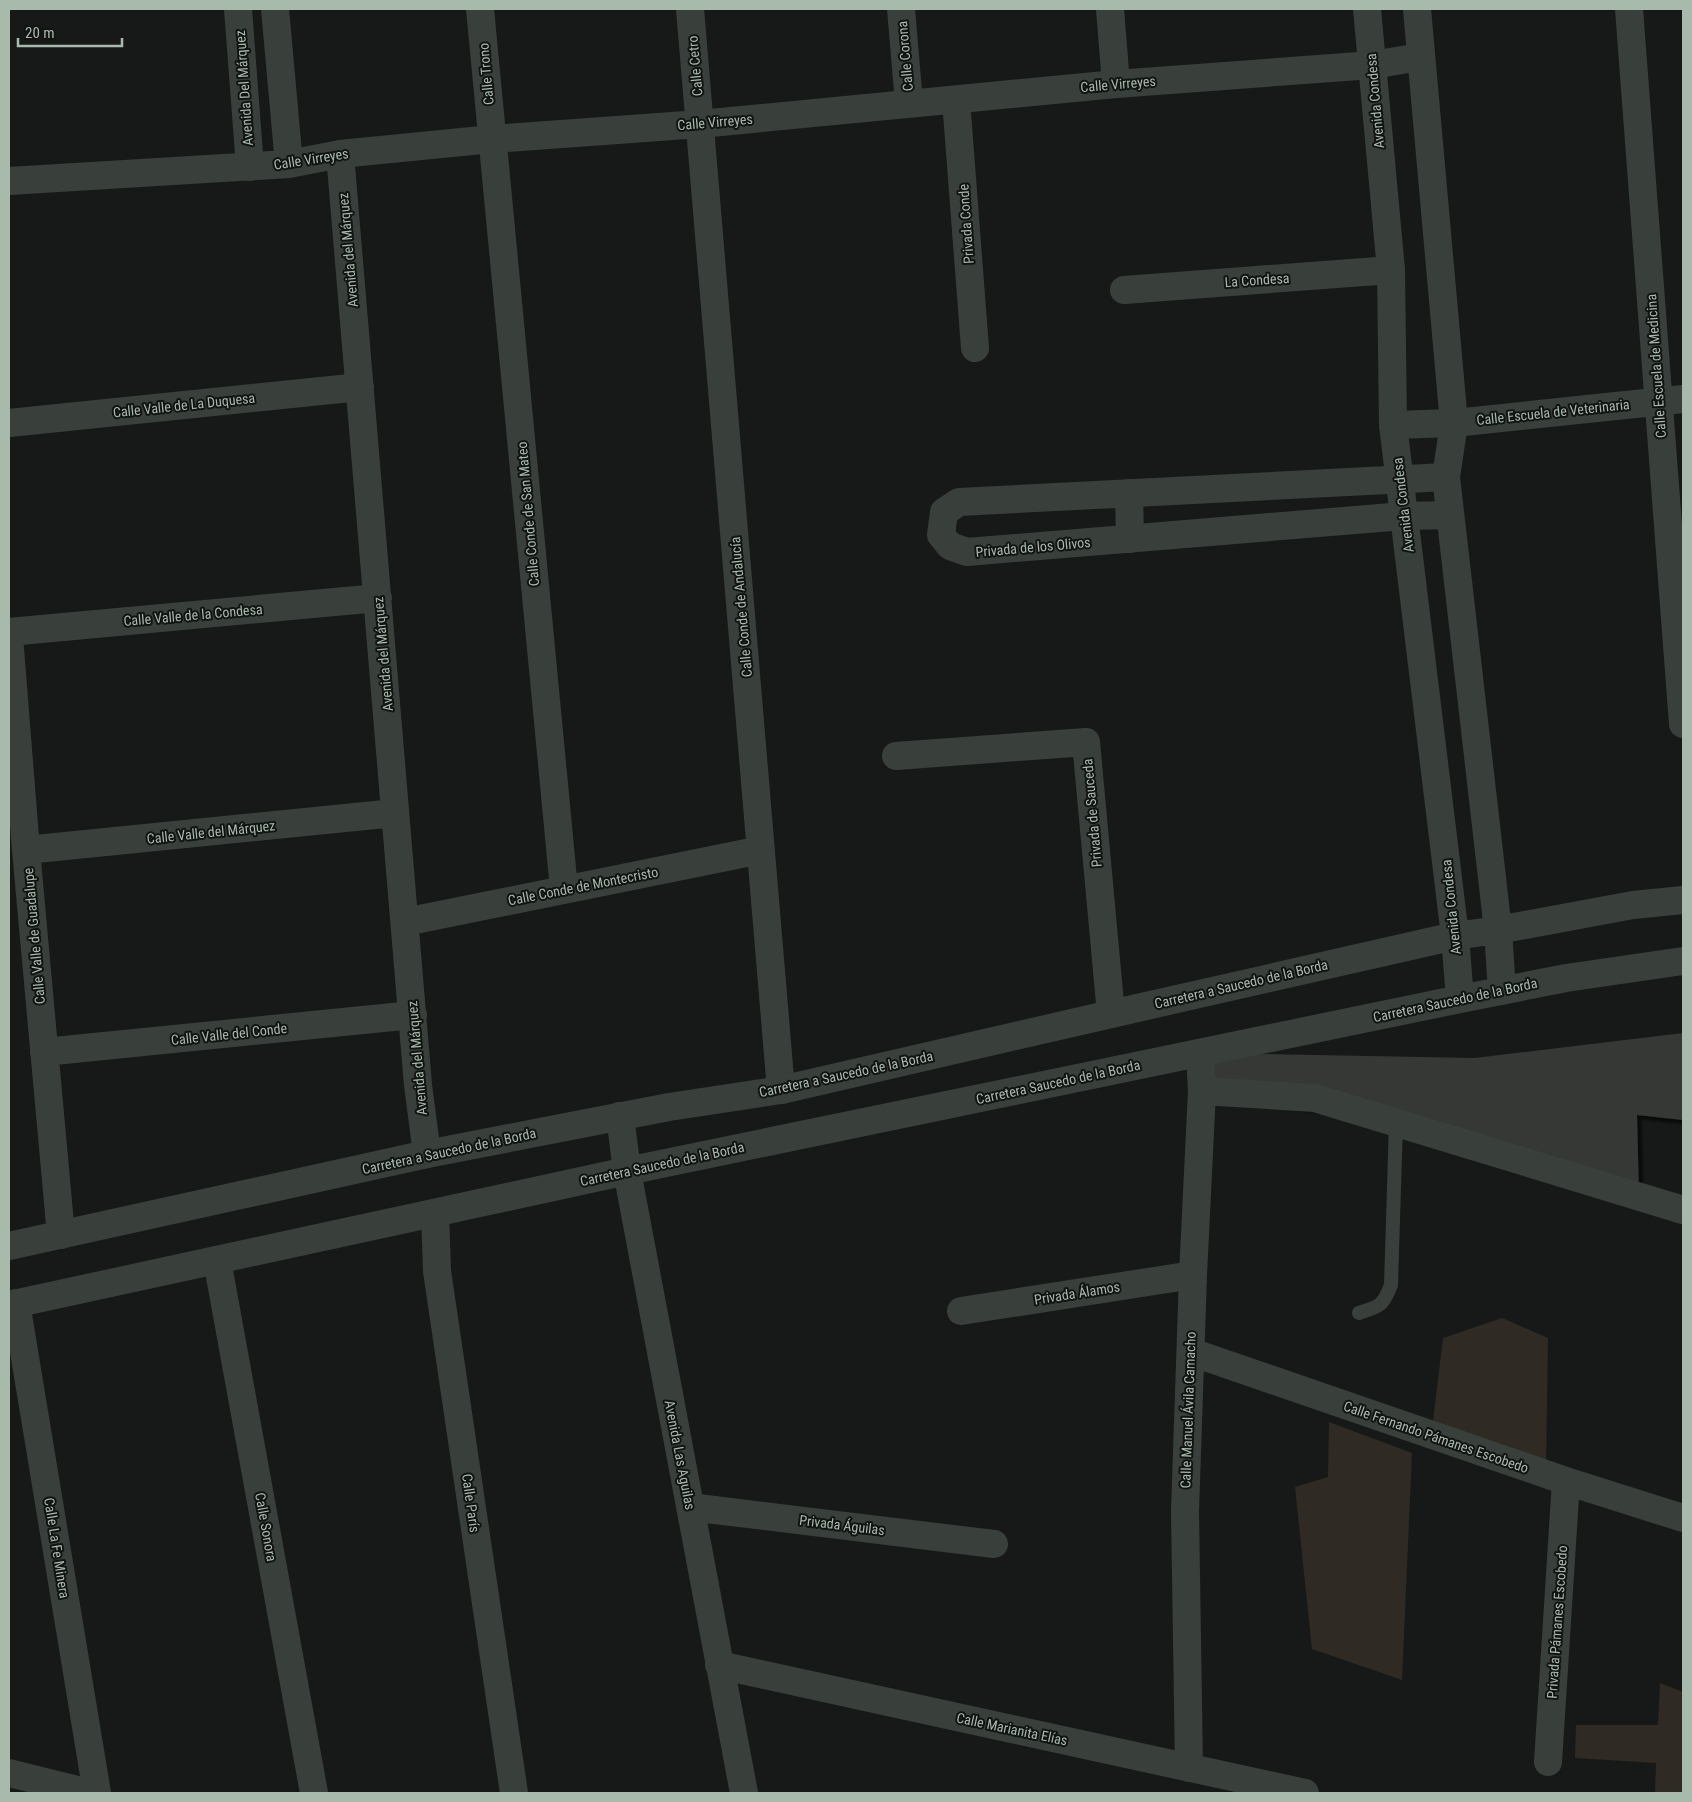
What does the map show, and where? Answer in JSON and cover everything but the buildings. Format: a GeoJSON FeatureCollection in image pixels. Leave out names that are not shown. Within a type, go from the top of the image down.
{"type":"FeatureCollection","features":[{"type":"Feature","properties":{"kind":"street","name":"Avenida Del Márquez"},"geometry":{"type":"LineString","coordinates":[[238,9],[250,167]]}},
{"type":"Feature","properties":{"kind":"street"},"geometry":{"type":"LineString","coordinates":[[275,9],[289,164]]}},
{"type":"Feature","properties":{"kind":"street","name":"Calle Trono"},"geometry":{"type":"LineString","coordinates":[[480,9],[492,139]]}},
{"type":"Feature","properties":{"kind":"street","name":"Calle Cetro"},"geometry":{"type":"LineString","coordinates":[[690,9],[700,124]]}},
{"type":"Feature","properties":{"kind":"street","name":"Calle Corona"},"geometry":{"type":"LineString","coordinates":[[901,9],[910,103]]}},
{"type":"Feature","properties":{"kind":"street"},"geometry":{"type":"LineString","coordinates":[[1110,9],[1116,84]]}},
{"type":"Feature","properties":{"kind":"street","name":"Avenida Condesa"},"geometry":{"type":"LineString","coordinates":[[1367,9],[1390,270],[1393,425],[1455,936],[1460,999]]}},
{"type":"Feature","properties":{"kind":"street"},"geometry":{"type":"LineString","coordinates":[[1417,9],[1454,423],[1446,477],[1498,930],[1502,991]]}},
{"type":"Feature","properties":{"kind":"street","name":"Calle Escuela de Medicina"},"geometry":{"type":"LineString","coordinates":[[1629,9],[1671,400],[1683,724]]}},
{"type":"Feature","properties":{"kind":"street","name":"Calle Virreyes"},"geometry":{"type":"LineString","coordinates":[[9,181],[289,164],[340,154],[492,139],[700,124],[1116,84],[1372,65],[1420,57]]}},
{"type":"Feature","properties":{"kind":"street","name":"Privada Conde"},"geometry":{"type":"LineString","coordinates":[[956,100],[975,348]]}},
{"type":"Feature","properties":{"kind":"street","name":"Calle Conde de Andalucía"},"geometry":{"type":"LineString","coordinates":[[700,124],[781,1090]]}},
{"type":"Feature","properties":{"kind":"street","name":"Calle Conde de San Mateo"},"geometry":{"type":"LineString","coordinates":[[492,139],[564,889]]}},
{"type":"Feature","properties":{"kind":"street","name":"Avenida del Márquez"},"geometry":{"type":"LineString","coordinates":[[340,154],[418,1085],[427,1154]]}},
{"type":"Feature","properties":{"kind":"street","name":"La Condesa"},"geometry":{"type":"LineString","coordinates":[[1124,290],[1390,270]]}},
{"type":"Feature","properties":{"kind":"street","name":"Calle Valle de La Duquesa"},"geometry":{"type":"LineString","coordinates":[[9,423],[360,387]]}},
{"type":"Feature","properties":{"kind":"street","name":"Calle Escuela de Veterinaria"},"geometry":{"type":"LineString","coordinates":[[1393,425],[1454,423],[1671,400]]}},
{"type":"Feature","properties":{"kind":"street","name":"Privada de los Olivos"},"geometry":{"type":"LineString","coordinates":[[1446,477],[959,502],[944,512],[941,534],[950,546],[967,552],[1404,516],[1450,515]]}},
{"type":"Feature","properties":{"kind":"street"},"geometry":{"type":"LineString","coordinates":[[1317,483],[1321,523]]}},
{"type":"Feature","properties":{"kind":"street"},"geometry":{"type":"LineString","coordinates":[[1129,492],[1130,539]]}},
{"type":"Feature","properties":{"kind":"street","name":"Calle Valle de la Condesa"},"geometry":{"type":"LineString","coordinates":[[9,632],[378,598]]}},
{"type":"Feature","properties":{"kind":"street","name":"Calle Valle de Guadalupe"},"geometry":{"type":"LineString","coordinates":[[9,636],[60,1234]]}},
{"type":"Feature","properties":{"kind":"street","name":"Privada de Sauceda"},"geometry":{"type":"LineString","coordinates":[[896,756],[1086,742],[1110,1014]]}},
{"type":"Feature","properties":{"kind":"street","name":"Calle Valle del Márquez"},"geometry":{"type":"LineString","coordinates":[[26,850],[395,813]]}},
{"type":"Feature","properties":{"kind":"street","name":"Calle Conde de Montecristo"},"geometry":{"type":"LineString","coordinates":[[405,922],[761,850]]}},
{"type":"Feature","properties":{"kind":"street","name":"Carretera a Saucedo de la Borda"},"geometry":{"type":"LineString","coordinates":[[9,1246],[427,1154],[669,1107],[781,1090],[1455,936],[1633,905],[1683,900]]}},
{"type":"Feature","properties":{"kind":"street","name":"Carretera Saucedo de la Borda"},"geometry":{"type":"LineString","coordinates":[[435,1213],[627,1171],[1460,999],[1566,978],[1683,961]]}},
{"type":"Feature","properties":{"kind":"street","name":"Calle Valle del Conde"},"geometry":{"type":"LineString","coordinates":[[44,1052],[413,1015]]}},
{"type":"Feature","properties":{"kind":"street","name":"Calle Manuel Ávila Camacho"},"geometry":{"type":"LineString","coordinates":[[1190,1768],[1185,1511],[1193,1275],[1202,1091],[1200,1053]]}},
{"type":"Feature","properties":{"kind":"street"},"geometry":{"type":"LineString","coordinates":[[1202,1091],[1315,1098],[1683,1210]]}},
{"type":"Feature","properties":{"kind":"street","name":"Avenida Las Aguilas"},"geometry":{"type":"LineString","coordinates":[[620,1116],[627,1171],[744,1793]]}},
{"type":"Feature","properties":{"kind":"street"},"geometry":{"type":"LineString","coordinates":[[12,1304],[435,1213]]}},
{"type":"Feature","properties":{"kind":"street","name":"Calle París"},"geometry":{"type":"LineString","coordinates":[[435,1213],[437,1271],[514,1793]]}},
{"type":"Feature","properties":{"kind":"street","name":"Calle Sonora"},"geometry":{"type":"LineString","coordinates":[[217,1260],[314,1793]]}},
{"type":"Feature","properties":{"kind":"street","name":"Privada Álamos"},"geometry":{"type":"LineString","coordinates":[[961,1311],[1193,1275]]}},
{"type":"Feature","properties":{"kind":"street","name":"Calle La Fe Minera"},"geometry":{"type":"LineString","coordinates":[[12,1304],[97,1793]]}},
{"type":"Feature","properties":{"kind":"street","name":"Calle Fernando Pámanes Escobedo"},"geometry":{"type":"LineString","coordinates":[[1190,1352],[1566,1481],[1683,1518]]}},
{"type":"Feature","properties":{"kind":"street","name":"Privada Pámanes Escobedo"},"geometry":{"type":"LineString","coordinates":[[1548,1762],[1566,1481]]}},
{"type":"Feature","properties":{"kind":"street","name":"Privada Águilas"},"geometry":{"type":"LineString","coordinates":[[690,1507],[994,1544]]}},
{"type":"Feature","properties":{"kind":"street","name":"Calle Marianita Elías"},"geometry":{"type":"LineString","coordinates":[[720,1665],[1305,1793]]}},
{"type":"Feature","properties":{"kind":"street"},"geometry":{"type":"LineString","coordinates":[[9,1773],[90,1793]]}},
{"type":"Feature","properties":{"kind":"lane"},"geometry":{"type":"LineString","coordinates":[[1360,1313],[1379,1306],[1387,1296],[1391,1285],[1396,1122]]}},
{"type":"Feature","properties":{"kind":"shaded area"},"geometry":{"type":"Polygon","coordinates":[[[1502,1318],[1548,1338],[1546,1464],[1433,1421],[1443,1338],[1502,1318]]]}},
{"type":"Feature","properties":{"kind":"shaded area"},"geometry":{"type":"Polygon","coordinates":[[[1329,1422],[1412,1453],[1402,1680],[1312,1649],[1295,1487],[1328,1477],[1329,1422]]]}},
{"type":"Feature","properties":{"kind":"shaded area"},"geometry":{"type":"Polygon","coordinates":[[[1660,1683],[1683,1692],[1683,1793],[1655,1793],[1656,1763],[1575,1758],[1576,1725],[1658,1725],[1660,1683]]]}}]}
